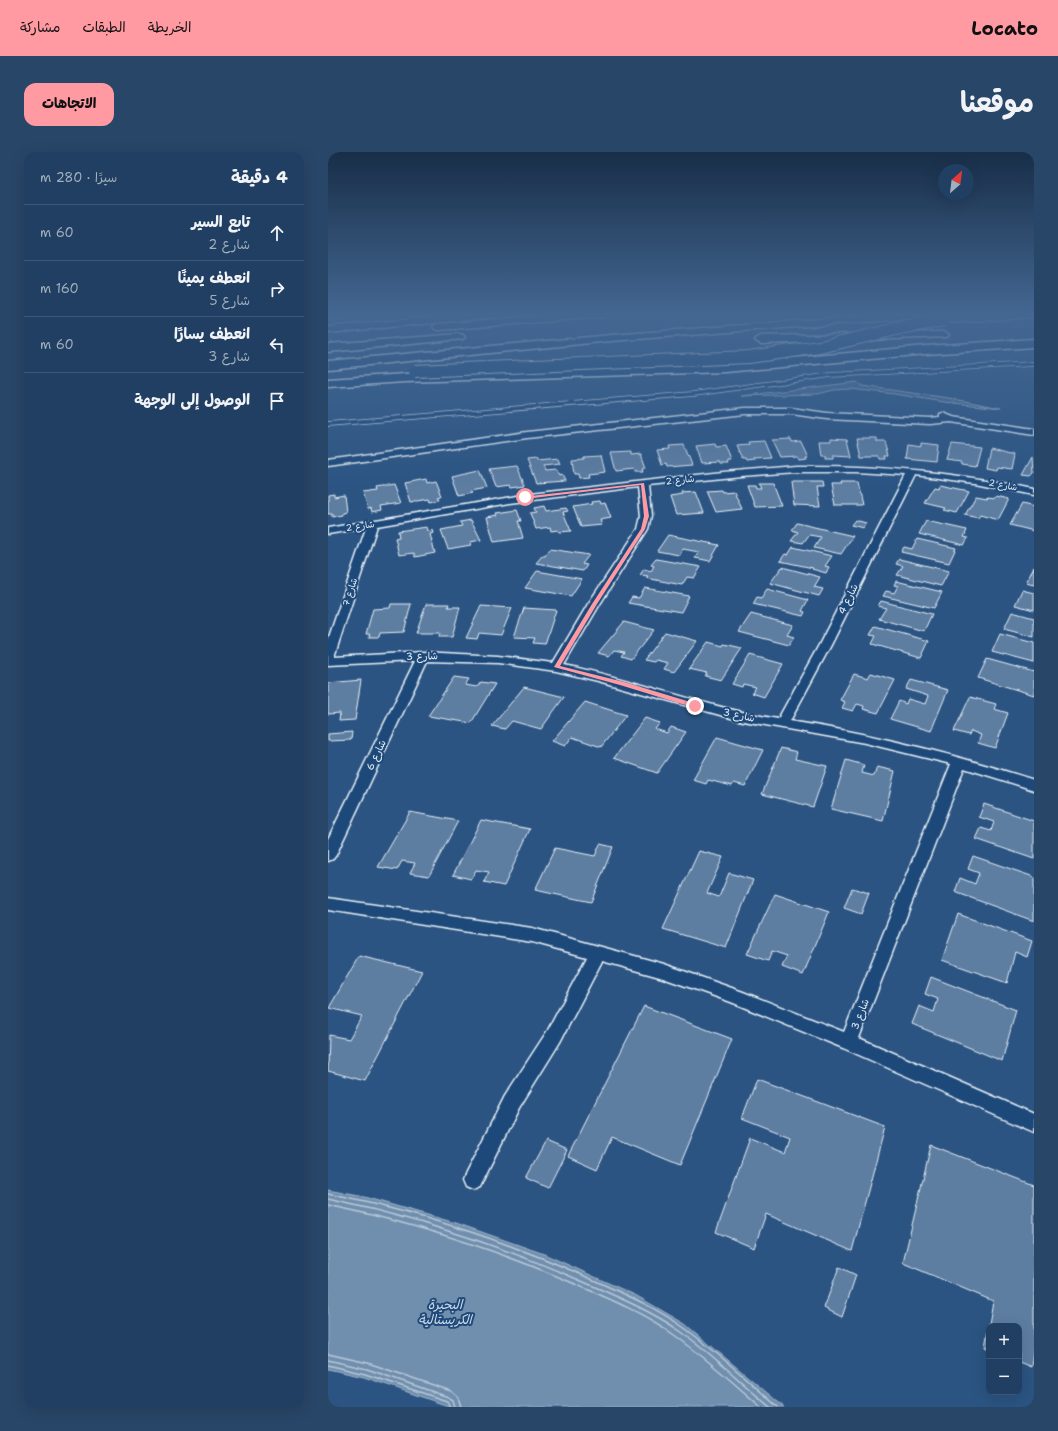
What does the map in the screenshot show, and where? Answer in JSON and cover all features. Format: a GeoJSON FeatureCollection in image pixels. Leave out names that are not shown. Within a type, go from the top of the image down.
{"type":"FeatureCollection","features":[{"type":"Feature","properties":{"kind":"highway"},"geometry":{"type":"LineString","coordinates":[[328,378],[396,373]]}},
{"type":"Feature","properties":{"kind":"highway"},"geometry":{"type":"LineString","coordinates":[[328,383],[405,378],[579,373]]}},
{"type":"Feature","properties":{"kind":"street"},"geometry":{"type":"LineString","coordinates":[[328,463],[526,435],[672,418],[745,412],[791,411],[813,408],[844,408]]}},
{"type":"Feature","properties":{"kind":"street"},"geometry":{"type":"LineString","coordinates":[[791,411],[827,416],[890,414],[930,421],[951,419]]}},
{"type":"Feature","properties":{"kind":"street"},"geometry":{"type":"LineString","coordinates":[[902,411],[934,414],[951,419],[1034,432]]}},
{"type":"Feature","properties":{"kind":"street"},"geometry":{"type":"LineString","coordinates":[[328,460],[380,455]]}},
{"type":"Feature","properties":{"kind":"street","name":"شارع 2"},"geometry":{"type":"LineString","coordinates":[[328,531],[372,525],[511,499],[760,472],[796,470],[832,469],[912,473],[979,481],[1034,492]]}},
{"type":"Feature","properties":{"kind":"street","name":"شارع 4"},"geometry":{"type":"LineString","coordinates":[[782,724],[825,645],[912,473]]}},
{"type":"Feature","properties":{"kind":"street"},"geometry":{"type":"LineString","coordinates":[[557,667],[594,604],[643,529],[646,516],[643,484]]}},
{"type":"Feature","properties":{"kind":"street","name":"شارع 7"},"geometry":{"type":"LineString","coordinates":[[328,660],[372,525]]}},
{"type":"Feature","properties":{"kind":"street","name":"شارع 3"},"geometry":{"type":"LineString","coordinates":[[328,660],[423,656],[484,658],[557,667],[622,683],[695,706],[739,716],[842,734],[900,747],[959,762],[1034,785]]}},
{"type":"Feature","properties":{"kind":"street","name":"شارع 6"},"geometry":{"type":"LineString","coordinates":[[328,855],[423,656]]}},
{"type":"Feature","properties":{"kind":"street","name":"شارع 3"},"geometry":{"type":"LineString","coordinates":[[849,1042],[959,762]]}},
{"type":"Feature","properties":{"kind":"street"},"geometry":{"type":"LineString","coordinates":[[328,904],[532,935],[698,982],[849,1042],[1034,1123]]}},
{"type":"Feature","properties":{"kind":"street"},"geometry":{"type":"LineString","coordinates":[[474,1180],[512,1102],[554,1036],[598,953]]}},
{"type":"Feature","properties":{"kind":"lane"},"geometry":{"type":"LineString","coordinates":[[328,424],[693,394],[831,375],[876,373]]}},
{"type":"Feature","properties":{"kind":"shaded area"},"geometry":{"type":"Polygon","coordinates":[[[857,382],[862,386],[949,398],[1001,408],[850,389],[834,390],[818,394],[741,396],[857,382]]]}},
{"type":"Feature","properties":{"kind":"water","name":"البحيرة الكريستالية"},"geometry":{"type":"Polygon","coordinates":[[[328,1190],[364,1197],[456,1223],[544,1254],[637,1296],[685,1324],[784,1407],[451,1407],[364,1377],[328,1369],[328,1190]]]}},
{"type":"Feature","properties":{"kind":"building"},"geometry":{"type":"Polygon","coordinates":[[[831,438],[847,439],[851,456],[833,455],[833,458],[825,458],[825,455],[821,455],[819,441],[831,441],[831,438]]]}},
{"type":"Feature","properties":{"kind":"building"},"geometry":{"type":"Polygon","coordinates":[[[857,438],[877,438],[877,442],[886,442],[890,456],[886,456],[887,459],[880,459],[879,456],[861,456],[857,438]]]}},
{"type":"Feature","properties":{"kind":"building"},"geometry":{"type":"Polygon","coordinates":[[[791,439],[792,442],[801,441],[808,456],[805,456],[806,458],[799,459],[797,456],[780,457],[772,440],[791,439]]]}},
{"type":"Feature","properties":{"kind":"building"},"geometry":{"type":"Polygon","coordinates":[[[764,441],[771,458],[754,459],[755,461],[747,462],[746,460],[743,460],[737,446],[749,445],[748,442],[764,441]]]}},
{"type":"Feature","properties":{"kind":"building"},"geometry":{"type":"Polygon","coordinates":[[[921,443],[939,445],[937,462],[907,459],[909,444],[921,446],[921,443]]]}},
{"type":"Feature","properties":{"kind":"building"},"geometry":{"type":"Polygon","coordinates":[[[715,444],[716,447],[726,446],[732,461],[728,461],[729,464],[721,464],[720,462],[702,463],[696,446],[715,444]]]}},
{"type":"Feature","properties":{"kind":"building"},"geometry":{"type":"Polygon","coordinates":[[[952,444],[980,447],[975,466],[947,460],[952,444]]]}},
{"type":"Feature","properties":{"kind":"building"},"geometry":{"type":"Polygon","coordinates":[[[684,445],[692,465],[667,467],[666,464],[662,465],[657,450],[670,449],[669,446],[684,445]]]}},
{"type":"Feature","properties":{"kind":"building"},"geometry":{"type":"Polygon","coordinates":[[[989,448],[1015,454],[1012,469],[997,467],[996,470],[985,468],[989,448]]]}},
{"type":"Feature","properties":{"kind":"building"},"geometry":{"type":"Polygon","coordinates":[[[631,452],[631,455],[641,454],[646,468],[642,469],[643,472],[635,472],[634,469],[616,471],[611,453],[631,452]]]}},
{"type":"Feature","properties":{"kind":"building"},"geometry":{"type":"Polygon","coordinates":[[[601,455],[605,472],[588,474],[589,477],[579,478],[578,474],[574,474],[572,459],[584,458],[584,456],[601,455]]]}},
{"type":"Feature","properties":{"kind":"building"},"geometry":{"type":"Polygon","coordinates":[[[1033,457],[1034,473],[1031,476],[1023,475],[1033,457]]]}},
{"type":"Feature","properties":{"kind":"building"},"geometry":{"type":"Polygon","coordinates":[[[536,459],[537,461],[558,459],[560,464],[543,466],[545,471],[556,470],[559,476],[562,475],[565,481],[536,483],[527,460],[536,459]]]}},
{"type":"Feature","properties":{"kind":"building"},"geometry":{"type":"Polygon","coordinates":[[[517,466],[525,485],[496,487],[489,469],[517,466]]]}},
{"type":"Feature","properties":{"kind":"building"},"geometry":{"type":"Polygon","coordinates":[[[480,470],[487,488],[471,491],[473,493],[459,496],[452,476],[480,470]]]}},
{"type":"Feature","properties":{"kind":"building"},"geometry":{"type":"Polygon","coordinates":[[[426,479],[427,483],[436,481],[442,496],[438,497],[440,500],[431,502],[430,499],[411,502],[405,483],[426,479]]]}},
{"type":"Feature","properties":{"kind":"building"},"geometry":{"type":"Polygon","coordinates":[[[791,482],[822,482],[823,487],[817,487],[820,506],[794,505],[791,482]]]}},
{"type":"Feature","properties":{"kind":"building"},"geometry":{"type":"Polygon","coordinates":[[[759,483],[773,483],[782,506],[755,507],[747,485],[755,485],[756,488],[761,488],[759,483]]]}},
{"type":"Feature","properties":{"kind":"building"},"geometry":{"type":"Polygon","coordinates":[[[840,483],[857,483],[862,505],[835,505],[831,485],[841,485],[840,483]]]}},
{"type":"Feature","properties":{"kind":"building"},"geometry":{"type":"Polygon","coordinates":[[[394,485],[401,503],[381,506],[382,510],[372,512],[371,508],[368,509],[363,493],[378,491],[377,488],[394,485]]]}},
{"type":"Feature","properties":{"kind":"building"},"geometry":{"type":"Polygon","coordinates":[[[940,485],[969,491],[957,513],[944,510],[946,508],[925,503],[935,487],[939,488],[940,485]]]}},
{"type":"Feature","properties":{"kind":"building"},"geometry":{"type":"Polygon","coordinates":[[[722,490],[723,492],[734,491],[742,509],[716,512],[707,491],[722,490]]]}},
{"type":"Feature","properties":{"kind":"building"},"geometry":{"type":"Polygon","coordinates":[[[696,492],[704,513],[676,515],[670,497],[683,495],[682,493],[696,492]]]}},
{"type":"Feature","properties":{"kind":"building"},"geometry":{"type":"Polygon","coordinates":[[[334,494],[334,497],[344,495],[346,512],[342,513],[342,515],[332,517],[332,514],[328,514],[328,495],[334,494]]]}},
{"type":"Feature","properties":{"kind":"building"},"geometry":{"type":"Polygon","coordinates":[[[976,496],[995,498],[996,496],[1009,499],[998,520],[980,515],[978,518],[965,515],[976,496]]]}},
{"type":"Feature","properties":{"kind":"building"},"geometry":{"type":"Polygon","coordinates":[[[600,501],[601,504],[605,503],[611,518],[600,520],[602,525],[581,527],[573,507],[600,501]]]}},
{"type":"Feature","properties":{"kind":"building"},"geometry":{"type":"Polygon","coordinates":[[[1022,504],[1034,507],[1034,531],[1010,525],[1022,504]]]}},
{"type":"Feature","properties":{"kind":"building"},"geometry":{"type":"Polygon","coordinates":[[[544,506],[546,511],[566,508],[568,511],[563,512],[571,531],[551,531],[550,527],[536,529],[530,513],[536,512],[534,508],[544,506]]]}},
{"type":"Feature","properties":{"kind":"building"},"geometry":{"type":"Polygon","coordinates":[[[517,510],[521,521],[518,521],[523,538],[494,542],[487,517],[498,515],[497,513],[517,510]]]}},
{"type":"Feature","properties":{"kind":"building"},"geometry":{"type":"Polygon","coordinates":[[[471,520],[481,540],[470,542],[471,545],[448,549],[441,530],[462,526],[460,522],[471,520]]]}},
{"type":"Feature","properties":{"kind":"building"},"geometry":{"type":"Polygon","coordinates":[[[855,520],[866,523],[863,528],[851,525],[855,520]]]}},
{"type":"Feature","properties":{"kind":"building"},"geometry":{"type":"Polygon","coordinates":[[[926,521],[967,530],[964,537],[968,538],[964,545],[919,534],[926,521]]]}},
{"type":"Feature","properties":{"kind":"building"},"geometry":{"type":"Polygon","coordinates":[[[797,523],[853,536],[841,554],[814,548],[821,537],[809,535],[803,543],[791,541],[798,532],[792,530],[797,523]]]}},
{"type":"Feature","properties":{"kind":"building"},"geometry":{"type":"Polygon","coordinates":[[[427,527],[428,531],[433,530],[434,533],[430,534],[435,553],[415,557],[414,553],[399,555],[395,538],[399,537],[398,531],[427,527]]]}},
{"type":"Feature","properties":{"kind":"building"},"geometry":{"type":"Polygon","coordinates":[[[668,535],[719,545],[710,561],[695,558],[699,552],[683,549],[679,555],[657,551],[668,535]]]}},
{"type":"Feature","properties":{"kind":"building"},"geometry":{"type":"Polygon","coordinates":[[[917,539],[956,548],[949,563],[901,552],[904,547],[912,549],[917,539]]]}},
{"type":"Feature","properties":{"kind":"building"},"geometry":{"type":"Polygon","coordinates":[[[793,547],[832,556],[825,566],[829,567],[826,573],[812,569],[813,568],[780,561],[785,554],[788,555],[793,547]]]}},
{"type":"Feature","properties":{"kind":"building"},"geometry":{"type":"Polygon","coordinates":[[[550,549],[589,555],[582,564],[587,565],[583,571],[536,563],[542,556],[545,556],[550,549]]]}},
{"type":"Feature","properties":{"kind":"building"},"geometry":{"type":"Polygon","coordinates":[[[656,559],[701,567],[694,578],[687,577],[682,585],[646,578],[648,576],[640,575],[644,569],[651,571],[654,566],[651,565],[656,559]]]}},
{"type":"Feature","properties":{"kind":"building"},"geometry":{"type":"Polygon","coordinates":[[[899,559],[949,571],[941,586],[897,575],[903,566],[896,564],[899,559]]]}},
{"type":"Feature","properties":{"kind":"building"},"geometry":{"type":"Polygon","coordinates":[[[782,567],[820,577],[814,587],[823,589],[819,596],[770,583],[782,567]]]}},
{"type":"Feature","properties":{"kind":"building"},"geometry":{"type":"Polygon","coordinates":[[[1034,567],[1034,585],[1026,583],[1034,567]]]}},
{"type":"Feature","properties":{"kind":"building"},"geometry":{"type":"Polygon","coordinates":[[[537,571],[582,579],[571,596],[525,588],[537,571]]]}},
{"type":"Feature","properties":{"kind":"building"},"geometry":{"type":"Polygon","coordinates":[[[896,581],[942,592],[934,608],[883,596],[886,591],[894,593],[898,586],[894,585],[896,581]]]}},
{"type":"Feature","properties":{"kind":"building"},"geometry":{"type":"Polygon","coordinates":[[[645,588],[689,596],[681,612],[628,603],[632,597],[639,598],[645,588]]]}},
{"type":"Feature","properties":{"kind":"building"},"geometry":{"type":"Polygon","coordinates":[[[767,589],[808,600],[802,611],[805,612],[803,616],[753,604],[757,597],[761,598],[767,589]]]}},
{"type":"Feature","properties":{"kind":"building"},"geometry":{"type":"Polygon","coordinates":[[[1022,590],[1034,593],[1034,610],[1015,605],[1022,590]]]}},
{"type":"Feature","properties":{"kind":"building"},"geometry":{"type":"Polygon","coordinates":[[[881,601],[932,614],[924,631],[879,619],[886,608],[878,606],[881,601]]]}},
{"type":"Feature","properties":{"kind":"building"},"geometry":{"type":"Polygon","coordinates":[[[391,604],[411,604],[404,632],[380,633],[379,637],[369,637],[370,634],[366,634],[373,609],[390,608],[391,604]]]}},
{"type":"Feature","properties":{"kind":"building"},"geometry":{"type":"Polygon","coordinates":[[[426,604],[449,604],[448,607],[460,607],[452,637],[439,637],[440,633],[416,633],[426,604]]]}},
{"type":"Feature","properties":{"kind":"building"},"geometry":{"type":"Polygon","coordinates":[[[481,606],[512,608],[501,635],[479,633],[477,639],[466,638],[481,606]]]}},
{"type":"Feature","properties":{"kind":"building"},"geometry":{"type":"Polygon","coordinates":[[[524,608],[556,610],[545,644],[533,643],[535,638],[514,637],[524,608]]]}},
{"type":"Feature","properties":{"kind":"building"},"geometry":{"type":"Polygon","coordinates":[[[1012,612],[1034,618],[1034,637],[1004,629],[1012,612]]]}},
{"type":"Feature","properties":{"kind":"building"},"geometry":{"type":"Polygon","coordinates":[[[751,614],[793,625],[787,635],[794,637],[789,645],[739,632],[751,614]]]}},
{"type":"Feature","properties":{"kind":"building"},"geometry":{"type":"Polygon","coordinates":[[[624,622],[654,630],[631,659],[621,656],[624,652],[614,650],[609,656],[598,653],[624,622]]]}},
{"type":"Feature","properties":{"kind":"building"},"geometry":{"type":"Polygon","coordinates":[[[875,626],[929,641],[921,658],[872,644],[876,636],[870,635],[875,626]]]}},
{"type":"Feature","properties":{"kind":"building"},"geometry":{"type":"Polygon","coordinates":[[[665,632],[697,641],[674,672],[664,669],[668,663],[656,660],[654,662],[644,660],[665,632]]]}},
{"type":"Feature","properties":{"kind":"building"},"geometry":{"type":"Polygon","coordinates":[[[1000,634],[1034,643],[1034,663],[992,652],[1000,634]]]}},
{"type":"Feature","properties":{"kind":"building"},"geometry":{"type":"Polygon","coordinates":[[[708,642],[723,646],[724,644],[742,648],[721,680],[705,676],[707,673],[689,669],[708,642]]]}},
{"type":"Feature","properties":{"kind":"building"},"geometry":{"type":"Polygon","coordinates":[[[750,655],[783,664],[764,697],[752,693],[756,687],[743,684],[742,687],[732,684],[750,655]]]}},
{"type":"Feature","properties":{"kind":"building"},"geometry":{"type":"Polygon","coordinates":[[[987,659],[1034,672],[1034,695],[978,678],[987,659]]]}},
{"type":"Feature","properties":{"kind":"building"},"geometry":{"type":"Polygon","coordinates":[[[871,673],[895,680],[878,713],[863,709],[864,706],[857,704],[853,711],[842,708],[845,702],[840,700],[854,674],[868,678],[871,673]]]}},
{"type":"Feature","properties":{"kind":"building"},"geometry":{"type":"Polygon","coordinates":[[[454,677],[469,679],[465,685],[477,687],[481,682],[495,684],[471,723],[428,716],[454,677]]]}},
{"type":"Feature","properties":{"kind":"building"},"geometry":{"type":"Polygon","coordinates":[[[361,680],[355,720],[339,721],[340,713],[328,714],[328,683],[361,680]]]}},
{"type":"Feature","properties":{"kind":"building"},"geometry":{"type":"Polygon","coordinates":[[[911,680],[948,690],[931,731],[890,719],[899,701],[906,704],[908,699],[925,704],[928,696],[906,689],[911,680]]]}},
{"type":"Feature","properties":{"kind":"building"},"geometry":{"type":"Polygon","coordinates":[[[524,687],[564,697],[541,729],[512,721],[505,729],[492,726],[524,687]]]}},
{"type":"Feature","properties":{"kind":"building"},"geometry":{"type":"Polygon","coordinates":[[[970,697],[996,704],[994,709],[1008,713],[995,748],[978,743],[981,735],[971,731],[969,735],[954,731],[970,697]]]}},
{"type":"Feature","properties":{"kind":"building"},"geometry":{"type":"Polygon","coordinates":[[[585,702],[626,715],[601,747],[572,737],[565,746],[552,741],[585,702]]]}},
{"type":"Feature","properties":{"kind":"building"},"geometry":{"type":"Polygon","coordinates":[[[645,718],[660,723],[655,729],[667,733],[671,727],[686,732],[657,773],[614,758],[645,718]]]}},
{"type":"Feature","properties":{"kind":"building"},"geometry":{"type":"Polygon","coordinates":[[[352,732],[351,740],[328,741],[328,734],[352,732]]]}},
{"type":"Feature","properties":{"kind":"building"},"geometry":{"type":"Polygon","coordinates":[[[717,737],[763,750],[745,786],[734,783],[732,786],[708,780],[706,784],[693,780],[717,737]]]}},
{"type":"Feature","properties":{"kind":"building"},"geometry":{"type":"Polygon","coordinates":[[[781,748],[797,752],[795,759],[827,766],[813,807],[762,794],[781,748]]]}},
{"type":"Feature","properties":{"kind":"building"},"geometry":{"type":"Polygon","coordinates":[[[846,760],[864,765],[862,773],[874,776],[877,767],[895,771],[883,821],[831,809],[846,760]]]}},
{"type":"Feature","properties":{"kind":"building"},"geometry":{"type":"Polygon","coordinates":[[[984,804],[1034,821],[1034,859],[976,839],[981,828],[991,831],[994,822],[979,817],[984,804]]]}},
{"type":"Feature","properties":{"kind":"building"},"geometry":{"type":"Polygon","coordinates":[[[410,812],[458,821],[429,876],[410,873],[415,863],[402,861],[397,870],[378,867],[410,812]]]}},
{"type":"Feature","properties":{"kind":"building"},"geometry":{"type":"Polygon","coordinates":[[[481,820],[530,829],[504,886],[484,882],[489,872],[476,870],[471,879],[453,875],[481,820]]]}},
{"type":"Feature","properties":{"kind":"building"},"geometry":{"type":"Polygon","coordinates":[[[600,844],[613,847],[591,902],[535,890],[555,848],[595,856],[600,844]]]}},
{"type":"Feature","properties":{"kind":"building"},"geometry":{"type":"Polygon","coordinates":[[[699,851],[723,857],[707,893],[719,897],[729,873],[753,880],[726,948],[663,929],[699,851]]]}},
{"type":"Feature","properties":{"kind":"building"},"geometry":{"type":"Polygon","coordinates":[[[973,856],[1034,877],[1034,921],[955,892],[960,878],[975,884],[979,873],[968,869],[973,856]]]}},
{"type":"Feature","properties":{"kind":"building"},"geometry":{"type":"Polygon","coordinates":[[[852,888],[869,893],[861,914],[844,908],[852,888]]]}},
{"type":"Feature","properties":{"kind":"building"},"geometry":{"type":"Polygon","coordinates":[[[775,894],[829,912],[803,975],[782,967],[787,956],[772,951],[768,961],[747,954],[775,894]]]}},
{"type":"Feature","properties":{"kind":"building"},"geometry":{"type":"Polygon","coordinates":[[[958,914],[1032,941],[1027,957],[1015,952],[1007,983],[942,960],[958,914]]]}},
{"type":"Feature","properties":{"kind":"building"},"geometry":{"type":"Polygon","coordinates":[[[359,956],[422,971],[365,1081],[328,1071],[329,1035],[349,1039],[362,1016],[329,1008],[359,956]]]}},
{"type":"Feature","properties":{"kind":"building"},"geometry":{"type":"Polygon","coordinates":[[[931,977],[1016,1010],[1002,1061],[912,1024],[919,1006],[934,1012],[938,999],[925,994],[931,977]]]}},
{"type":"Feature","properties":{"kind":"building"},"geometry":{"type":"Polygon","coordinates":[[[644,1006],[732,1039],[680,1165],[612,1137],[597,1169],[568,1156],[644,1006]]]}},
{"type":"Feature","properties":{"kind":"building"},"geometry":{"type":"Polygon","coordinates":[[[757,1079],[885,1127],[852,1251],[766,1214],[754,1248],[716,1232],[750,1138],[785,1152],[790,1137],[742,1118],[757,1079]]]}},
{"type":"Feature","properties":{"kind":"building"},"geometry":{"type":"Polygon","coordinates":[[[546,1141],[567,1150],[548,1188],[526,1178],[546,1141]]]}},
{"type":"Feature","properties":{"kind":"building"},"geometry":{"type":"Polygon","coordinates":[[[931,1145],[1034,1185],[1034,1345],[1031,1367],[1022,1363],[1022,1323],[989,1323],[993,1301],[903,1263],[931,1145]]]}},
{"type":"Feature","properties":{"kind":"building"},"geometry":{"type":"Polygon","coordinates":[[[839,1267],[856,1275],[842,1317],[824,1308],[839,1267]]]}},
{"type":"Feature","properties":{"kind":"route"},"geometry":{"type":"LineString","coordinates":[[525,497],[643,484],[646,516],[646,522],[643,529],[594,604],[557,667],[622,683],[695,706]]}}]}
